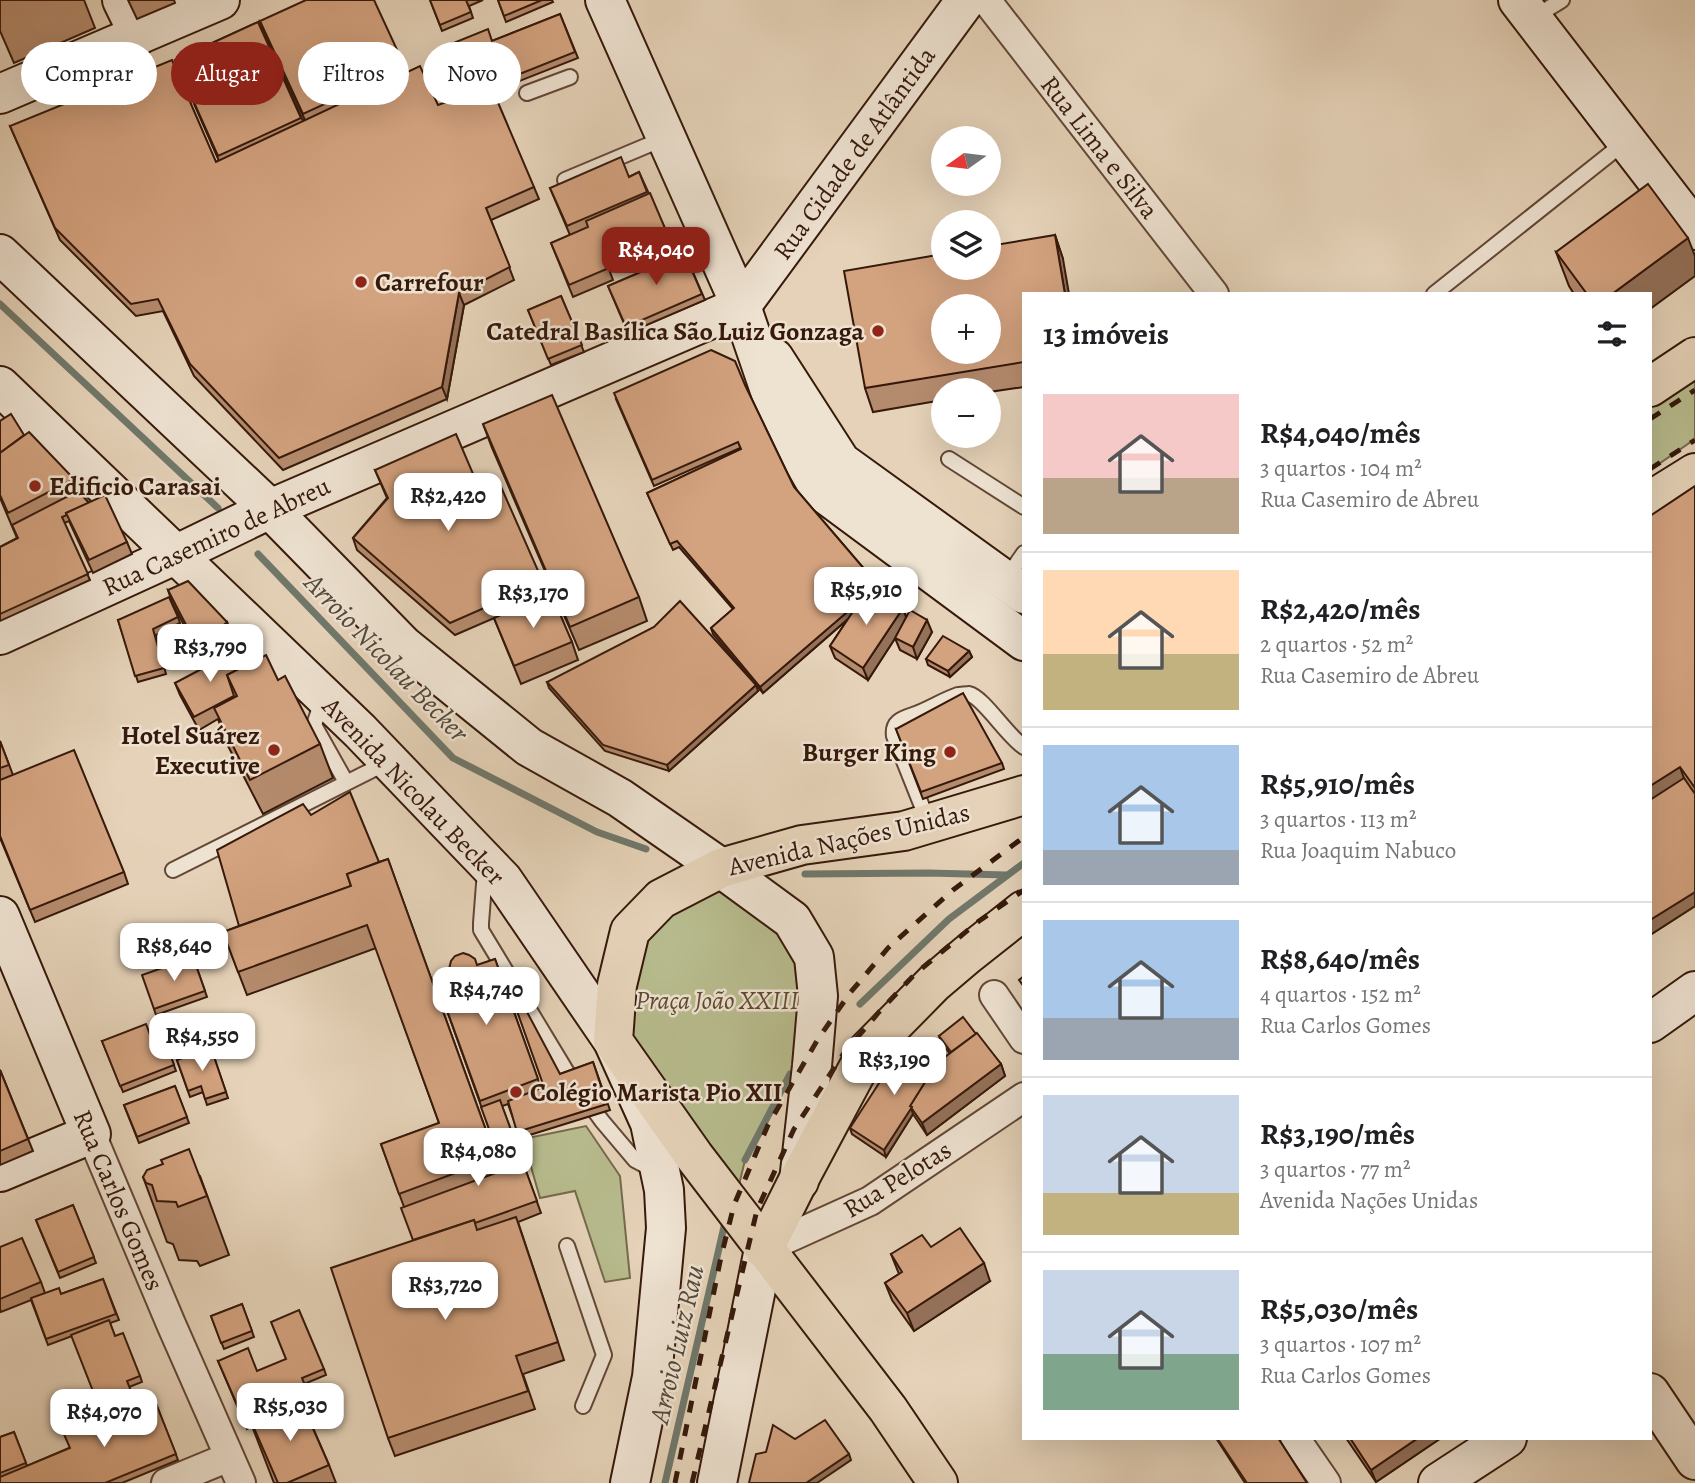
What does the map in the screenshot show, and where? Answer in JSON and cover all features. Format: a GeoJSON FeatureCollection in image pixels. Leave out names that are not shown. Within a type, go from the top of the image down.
{"type":"FeatureCollection","features":[{"type":"Feature","properties":{"kind":"main road"},"geometry":{"type":"LineString","coordinates":[[1652,386],[1695,358]]}},
{"type":"Feature","properties":{"kind":"main road"},"geometry":{"type":"LineString","coordinates":[[1652,500],[1695,473]]}},
{"type":"Feature","properties":{"kind":"main road","name":"Avenida Nações Unidas"},"geometry":{"type":"LineString","coordinates":[[613,1041],[617,985],[629,931],[661,899],[721,868],[802,845],[904,831],[1022,796]]}},
{"type":"Feature","properties":{"kind":"main road"},"geometry":{"type":"LineString","coordinates":[[764,1249],[868,1051],[943,976],[1022,912]]}},
{"type":"Feature","properties":{"kind":"main road","name":"Avenida Nicolau Becker"},"geometry":{"type":"LineString","coordinates":[[613,1041],[694,1156],[888,1409],[938,1483]]}},
{"type":"Feature","properties":{"kind":"street"},"geometry":{"type":"LineString","coordinates":[[122,0],[139,35]]}},
{"type":"Feature","properties":{"kind":"street"},"geometry":{"type":"LineString","coordinates":[[0,94],[220,0]]}},
{"type":"Feature","properties":{"kind":"street"},"geometry":{"type":"LineString","coordinates":[[605,0],[741,306],[780,420],[820,490],[1022,639]]}},
{"type":"Feature","properties":{"kind":"street","name":"Rua Cidade de Atlântida"},"geometry":{"type":"LineString","coordinates":[[741,306],[966,0]]}},
{"type":"Feature","properties":{"kind":"street","name":"Rua Lima e Silva"},"geometry":{"type":"LineString","coordinates":[[986,0],[1212,292]]}},
{"type":"Feature","properties":{"kind":"street"},"geometry":{"type":"LineString","coordinates":[[1537,6],[1626,141],[1695,230]]}},
{"type":"Feature","properties":{"kind":"street"},"geometry":{"type":"LineString","coordinates":[[0,254],[270,509],[404,645],[528,747],[621,798],[793,920],[814,957],[818,996],[799,1181]]}},
{"type":"Feature","properties":{"kind":"street"},"geometry":{"type":"LineString","coordinates":[[741,306],[841,462],[1017,576]]}},
{"type":"Feature","properties":{"kind":"street","name":"Rua Casemiro de Abreu"},"geometry":{"type":"LineString","coordinates":[[0,635],[270,509],[741,306]]}},
{"type":"Feature","properties":{"kind":"street","name":"Avenida Nicolau Becker"},"geometry":{"type":"LineString","coordinates":[[0,386],[323,696],[503,880],[613,1041]]}},
{"type":"Feature","properties":{"kind":"street","name":"Rua Carlos Gomes"},"geometry":{"type":"LineString","coordinates":[[0,916],[171,1324],[241,1483]]}},
{"type":"Feature","properties":{"kind":"street"},"geometry":{"type":"LineString","coordinates":[[1652,1022],[1695,991]]}},
{"type":"Feature","properties":{"kind":"street"},"geometry":{"type":"LineString","coordinates":[[994,995],[1022,1036]]}},
{"type":"Feature","properties":{"kind":"street","name":"Avenida Nações Unidas"},"geometry":{"type":"LineString","coordinates":[[613,1041],[650,1123],[664,1190],[666,1228],[652,1377],[630,1483]]}},
{"type":"Feature","properties":{"kind":"street","name":"Rua Pelotas"},"geometry":{"type":"LineString","coordinates":[[764,1249],[870,1201],[1022,1098]]}},
{"type":"Feature","properties":{"kind":"street"},"geometry":{"type":"LineString","coordinates":[[0,1172],[91,1134]]}},
{"type":"Feature","properties":{"kind":"street"},"geometry":{"type":"LineString","coordinates":[[717,1483],[764,1249]]}},
{"type":"Feature","properties":{"kind":"street"},"geometry":{"type":"LineString","coordinates":[[1652,1396],[1695,1460]]}},
{"type":"Feature","properties":{"kind":"street"},"geometry":{"type":"LineString","coordinates":[[1296,1440],[1326,1483]]}},
{"type":"Feature","properties":{"kind":"street"},"geometry":{"type":"LineString","coordinates":[[1438,1483],[1504,1440]]}},
{"type":"Feature","properties":{"kind":"street"},"geometry":{"type":"LineString","coordinates":[[166,1483],[229,1457]]}},
{"type":"Feature","properties":{"kind":"lane"},"geometry":{"type":"LineString","coordinates":[[527,93],[570,77]]}},
{"type":"Feature","properties":{"kind":"lane"},"geometry":{"type":"LineString","coordinates":[[565,180],[667,137]]}},
{"type":"Feature","properties":{"kind":"lane"},"geometry":{"type":"LineString","coordinates":[[1437,292],[1626,141]]}},
{"type":"Feature","properties":{"kind":"lane"},"geometry":{"type":"LineString","coordinates":[[949,459],[1022,506]]}},
{"type":"Feature","properties":{"kind":"lane"},"geometry":{"type":"LineString","coordinates":[[205,671],[255,631]]}},
{"type":"Feature","properties":{"kind":"lane"},"geometry":{"type":"LineString","coordinates":[[929,824],[894,736],[896,723],[959,695],[969,694],[978,699],[1015,742],[1022,746]]}},
{"type":"Feature","properties":{"kind":"lane"},"geometry":{"type":"LineString","coordinates":[[323,696],[314,725],[346,782]]}},
{"type":"Feature","properties":{"kind":"lane"},"geometry":{"type":"LineString","coordinates":[[173,870],[389,761]]}},
{"type":"Feature","properties":{"kind":"lane"},"geometry":{"type":"LineString","coordinates":[[486,863],[481,930],[568,1074],[602,1121],[635,1160],[660,1174]]}},
{"type":"Feature","properties":{"kind":"lane"},"geometry":{"type":"LineString","coordinates":[[567,1246],[604,1355],[583,1406]]}},
{"type":"Feature","properties":{"kind":"green space"},"geometry":{"type":"Polygon","coordinates":[[[1695,375],[1695,439],[1652,469],[1652,402],[1695,375]]]}},
{"type":"Feature","properties":{"kind":"green space","name":"Praça João XXIII"},"geometry":{"type":"Polygon","coordinates":[[[721,868],[792,920],[813,1049],[790,1074],[745,1160],[733,1210],[613,1041],[630,931],[721,868]]]}},
{"type":"Feature","properties":{"kind":"green space"},"geometry":{"type":"Polygon","coordinates":[[[586,1126],[620,1176],[630,1278],[605,1282],[575,1191],[540,1198],[523,1139],[586,1126]]]}},
{"type":"Feature","properties":{"kind":"building"},"geometry":{"type":"Polygon","coordinates":[[[306,0],[374,0],[393,42],[298,42],[298,103],[284,73],[284,42],[270,42],[260,21],[306,0]]]}},
{"type":"Feature","properties":{"kind":"building"},"geometry":{"type":"Polygon","coordinates":[[[430,0],[466,0],[471,12],[440,25],[430,0]]]}},
{"type":"Feature","properties":{"kind":"building"},"geometry":{"type":"Polygon","coordinates":[[[498,0],[542,0],[504,16],[498,0]]]}},
{"type":"Feature","properties":{"kind":"building"},"geometry":{"type":"Polygon","coordinates":[[[560,14],[575,52],[521,73],[521,42],[456,42],[488,29],[492,41],[560,14]]]}},
{"type":"Feature","properties":{"kind":"building"},"geometry":{"type":"Polygon","coordinates":[[[258,22],[267,42],[214,42],[258,22]]]}},
{"type":"Feature","properties":{"kind":"building"},"geometry":{"type":"Polygon","coordinates":[[[171,60],[171,105],[191,105],[216,162],[337,105],[409,105],[409,71],[420,66],[423,72],[423,105],[499,105],[534,187],[486,208],[510,267],[459,293],[442,387],[279,458],[190,364],[158,299],[131,304],[55,228],[10,126],[62,105],[157,105],[157,66],[171,60]]]}},
{"type":"Feature","properties":{"kind":"building"},"geometry":{"type":"Polygon","coordinates":[[[284,80],[301,118],[218,156],[195,105],[284,105],[284,80]]]}},
{"type":"Feature","properties":{"kind":"building"},"geometry":{"type":"Polygon","coordinates":[[[299,105],[323,105],[303,114],[299,105]]]}},
{"type":"Feature","properties":{"kind":"building"},"geometry":{"type":"Polygon","coordinates":[[[621,157],[629,177],[639,172],[647,192],[567,226],[550,188],[621,157]]]}},
{"type":"Feature","properties":{"kind":"building"},"geometry":{"type":"Polygon","coordinates":[[[1648,184],[1688,238],[1615,292],[1586,292],[1556,252],[1648,184]]]}},
{"type":"Feature","properties":{"kind":"building"},"geometry":{"type":"Polygon","coordinates":[[[650,193],[667,233],[605,260],[609,268],[569,285],[551,243],[588,227],[586,221],[650,193]]]}},
{"type":"Feature","properties":{"kind":"building"},"geometry":{"type":"Polygon","coordinates":[[[1055,235],[1065,292],[1022,292],[1022,362],[865,388],[844,271],[931,256],[931,280],[1001,280],[1001,244],[1055,235]]]}},
{"type":"Feature","properties":{"kind":"building"},"geometry":{"type":"Polygon","coordinates":[[[681,245],[702,294],[626,327],[608,286],[641,272],[637,264],[681,245]]]}},
{"type":"Feature","properties":{"kind":"building"},"geometry":{"type":"Polygon","coordinates":[[[561,296],[582,345],[548,359],[528,310],[561,296]]]}},
{"type":"Feature","properties":{"kind":"building"},"geometry":{"type":"Polygon","coordinates":[[[711,350],[735,361],[794,487],[878,585],[874,589],[870,586],[860,601],[760,687],[711,628],[734,608],[677,541],[670,544],[647,493],[741,449],[738,442],[652,480],[614,393],[711,350]]]}},
{"type":"Feature","properties":{"kind":"building"},"geometry":{"type":"Polygon","coordinates":[[[552,395],[639,597],[570,627],[483,424],[552,395]]]}},
{"type":"Feature","properties":{"kind":"building"},"geometry":{"type":"Polygon","coordinates":[[[11,414],[24,435],[0,453],[0,421],[11,414]]]}},
{"type":"Feature","properties":{"kind":"building","name":"Edificio Carasai"},"geometry":{"type":"Polygon","coordinates":[[[29,432],[74,479],[8,513],[0,495],[0,453],[29,432]]]}},
{"type":"Feature","properties":{"kind":"building"},"geometry":{"type":"Polygon","coordinates":[[[456,434],[479,488],[498,480],[543,582],[450,623],[353,538],[388,498],[375,470],[456,434]]]}},
{"type":"Feature","properties":{"kind":"building"},"geometry":{"type":"Polygon","coordinates":[[[1695,486],[1695,788],[1680,767],[1652,785],[1652,515],[1695,486]]]}},
{"type":"Feature","properties":{"kind":"building"},"geometry":{"type":"Polygon","coordinates":[[[78,491],[89,503],[62,517],[88,574],[0,614],[0,547],[18,538],[12,525],[78,491]]]}},
{"type":"Feature","properties":{"kind":"building"},"geometry":{"type":"Polygon","coordinates":[[[105,495],[127,542],[89,560],[66,513],[105,495]]]}},
{"type":"Feature","properties":{"kind":"building"},"geometry":{"type":"Polygon","coordinates":[[[188,581],[227,622],[199,650],[168,590],[188,581]]]}},
{"type":"Feature","properties":{"kind":"building"},"geometry":{"type":"Polygon","coordinates":[[[870,586],[903,608],[863,668],[830,646],[870,586]]]}},
{"type":"Feature","properties":{"kind":"building"},"geometry":{"type":"Polygon","coordinates":[[[551,593],[572,642],[514,666],[494,618],[551,593]]]}},
{"type":"Feature","properties":{"kind":"building"},"geometry":{"type":"Polygon","coordinates":[[[169,597],[178,617],[153,629],[164,668],[135,676],[118,620],[169,597]]]}},
{"type":"Feature","properties":{"kind":"building"},"geometry":{"type":"Polygon","coordinates":[[[680,601],[756,685],[667,765],[603,745],[547,682],[654,627],[680,601]]]}},
{"type":"Feature","properties":{"kind":"building"},"geometry":{"type":"Polygon","coordinates":[[[910,610],[927,620],[913,647],[895,638],[910,610]]]}},
{"type":"Feature","properties":{"kind":"building"},"geometry":{"type":"Polygon","coordinates":[[[943,636],[969,651],[948,671],[926,659],[943,636]]]}},
{"type":"Feature","properties":{"kind":"building"},"geometry":{"type":"Polygon","coordinates":[[[239,649],[247,665],[227,675],[234,696],[194,717],[175,683],[239,649]]]}},
{"type":"Feature","properties":{"kind":"building"},"geometry":{"type":"Polygon","coordinates":[[[266,655],[278,680],[285,676],[320,744],[250,780],[214,708],[237,696],[227,675],[266,655]]]}},
{"type":"Feature","properties":{"kind":"building","name":"Burger King"},"geometry":{"type":"Polygon","coordinates":[[[963,693],[1002,763],[921,792],[896,729],[963,693]]]}},
{"type":"Feature","properties":{"kind":"building"},"geometry":{"type":"Polygon","coordinates":[[[0,741],[9,765],[0,768],[0,741]]]}},
{"type":"Feature","properties":{"kind":"building"},"geometry":{"type":"Polygon","coordinates":[[[74,750],[124,872],[30,910],[0,836],[0,780],[74,750]]]}},
{"type":"Feature","properties":{"kind":"building"},"geometry":{"type":"Polygon","coordinates":[[[1684,778],[1695,794],[1695,892],[1652,919],[1652,799],[1684,778]]]}},
{"type":"Feature","properties":{"kind":"building"},"geometry":{"type":"Polygon","coordinates":[[[350,792],[379,862],[347,874],[351,886],[239,926],[217,850],[303,804],[311,815],[350,792]]]}},
{"type":"Feature","properties":{"kind":"building"},"geometry":{"type":"Polygon","coordinates":[[[388,859],[496,1158],[399,1194],[381,1144],[439,1123],[367,925],[238,972],[223,932],[351,886],[347,874],[388,859]]]}},
{"type":"Feature","properties":{"kind":"building"},"geometry":{"type":"Polygon","coordinates":[[[463,953],[475,959],[477,965],[495,959],[538,1079],[480,1101],[436,980],[451,975],[451,961],[463,953]]]}},
{"type":"Feature","properties":{"kind":"building"},"geometry":{"type":"Polygon","coordinates":[[[193,957],[205,991],[154,1009],[142,975],[193,957]]]}},
{"type":"Feature","properties":{"kind":"building"},"geometry":{"type":"Polygon","coordinates":[[[518,995],[560,1074],[593,1062],[607,1104],[517,1132],[508,1101],[544,1087],[512,997],[518,995]]]}},
{"type":"Feature","properties":{"kind":"building"},"geometry":{"type":"Polygon","coordinates":[[[963,1017],[976,1034],[951,1052],[939,1036],[963,1017]]]}},
{"type":"Feature","properties":{"kind":"building"},"geometry":{"type":"Polygon","coordinates":[[[146,1024],[154,1045],[165,1041],[174,1065],[120,1086],[102,1041],[146,1024]]]}},
{"type":"Feature","properties":{"kind":"building"},"geometry":{"type":"Polygon","coordinates":[[[977,1033],[1001,1064],[922,1123],[910,1106],[937,1063],[977,1033]]]}},
{"type":"Feature","properties":{"kind":"building"},"geometry":{"type":"Polygon","coordinates":[[[905,1043],[937,1063],[884,1150],[850,1128],[905,1043]]]}},
{"type":"Feature","properties":{"kind":"building"},"geometry":{"type":"Polygon","coordinates":[[[211,1048],[226,1092],[205,1099],[201,1086],[188,1091],[177,1060],[211,1048]]]}},
{"type":"Feature","properties":{"kind":"building"},"geometry":{"type":"Polygon","coordinates":[[[0,1070],[28,1139],[0,1151],[0,1070]]]}},
{"type":"Feature","properties":{"kind":"building"},"geometry":{"type":"Polygon","coordinates":[[[175,1086],[187,1117],[137,1137],[124,1105],[175,1086]]]}},
{"type":"Feature","properties":{"kind":"building"},"geometry":{"type":"Polygon","coordinates":[[[500,1100],[537,1201],[475,1223],[474,1220],[413,1240],[401,1208],[504,1170],[481,1107],[500,1100]]]}},
{"type":"Feature","properties":{"kind":"building"},"geometry":{"type":"Polygon","coordinates":[[[189,1149],[207,1196],[178,1207],[176,1202],[157,1201],[152,1185],[146,1183],[143,1177],[147,1170],[163,1164],[161,1160],[189,1149]]]}},
{"type":"Feature","properties":{"kind":"building"},"geometry":{"type":"Polygon","coordinates":[[[73,1205],[94,1257],[58,1272],[36,1220],[73,1205]]]}},
{"type":"Feature","properties":{"kind":"building"},"geometry":{"type":"Polygon","coordinates":[[[516,1217],[558,1342],[516,1356],[528,1391],[388,1438],[331,1268],[474,1220],[477,1230],[516,1217]]]}},
{"type":"Feature","properties":{"kind":"building"},"geometry":{"type":"Polygon","coordinates":[[[960,1228],[984,1263],[907,1313],[885,1283],[902,1272],[891,1254],[922,1235],[931,1247],[960,1228]]]}},
{"type":"Feature","properties":{"kind":"building"},"geometry":{"type":"Polygon","coordinates":[[[22,1238],[41,1282],[0,1299],[0,1247],[22,1238]]]}},
{"type":"Feature","properties":{"kind":"building"},"geometry":{"type":"Polygon","coordinates":[[[103,1279],[116,1314],[46,1339],[31,1298],[59,1288],[61,1294],[103,1279]]]}},
{"type":"Feature","properties":{"kind":"building"},"geometry":{"type":"Polygon","coordinates":[[[242,1304],[252,1331],[221,1343],[211,1316],[242,1304]]]}},
{"type":"Feature","properties":{"kind":"building"},"geometry":{"type":"Polygon","coordinates":[[[299,1310],[324,1369],[302,1378],[309,1395],[245,1423],[218,1361],[248,1348],[257,1371],[286,1359],[271,1322],[299,1310]]]}},
{"type":"Feature","properties":{"kind":"building"},"geometry":{"type":"Polygon","coordinates":[[[109,1320],[115,1336],[123,1333],[140,1376],[127,1381],[135,1401],[102,1414],[71,1335],[109,1320]]]}},
{"type":"Feature","properties":{"kind":"building"},"geometry":{"type":"Polygon","coordinates":[[[153,1396],[176,1454],[105,1483],[0,1483],[0,1477],[70,1448],[63,1432],[153,1396]]]}},
{"type":"Feature","properties":{"kind":"building"},"geometry":{"type":"Polygon","coordinates":[[[300,1399],[329,1465],[287,1483],[278,1483],[251,1421],[300,1399]]]}},
{"type":"Feature","properties":{"kind":"building"},"geometry":{"type":"Polygon","coordinates":[[[825,1420],[849,1454],[806,1483],[749,1483],[756,1454],[766,1452],[773,1425],[795,1439],[825,1420]]]}},
{"type":"Feature","properties":{"kind":"building"},"geometry":{"type":"Polygon","coordinates":[[[14,1432],[26,1463],[0,1473],[0,1437],[14,1432]]]}},
{"type":"Feature","properties":{"kind":"building"},"geometry":{"type":"Polygon","coordinates":[[[1218,1440],[1279,1440],[1307,1483],[1247,1483],[1218,1440]]]}},
{"type":"Feature","properties":{"kind":"building"},"geometry":{"type":"Polygon","coordinates":[[[1351,1440],[1415,1440],[1371,1470],[1351,1440]]]}},
{"type":"Feature","properties":{"kind":"waterway","name":"Arroio Nicolau Becker"},"geometry":{"type":"LineString","coordinates":[[0,304],[218,508]]}},
{"type":"Feature","properties":{"kind":"waterway","name":"Arroio Nicolau Becker"},"geometry":{"type":"LineString","coordinates":[[258,554],[453,758],[597,832],[646,849]]}},
{"type":"Feature","properties":{"kind":"waterway","name":"Arroio Luiz Rau"},"geometry":{"type":"LineString","coordinates":[[860,1004],[949,919],[1022,864]]}},
{"type":"Feature","properties":{"kind":"waterway","name":"Arroio Nicolau Becker"},"geometry":{"type":"LineString","coordinates":[[805,874],[1007,875]]}},
{"type":"Feature","properties":{"kind":"waterway","name":"Arroio Luiz Rau"},"geometry":{"type":"LineString","coordinates":[[745,1160],[790,1074]]}},
{"type":"Feature","properties":{"kind":"waterway","name":"Arroio Luiz Rau"},"geometry":{"type":"LineString","coordinates":[[665,1483],[726,1218]]}},
{"type":"Feature","properties":{"kind":"railway"},"geometry":{"type":"LineString","coordinates":[[1652,418],[1695,390]]}},
{"type":"Feature","properties":{"kind":"railway"},"geometry":{"type":"LineString","coordinates":[[1652,468],[1695,440]]}},
{"type":"Feature","properties":{"kind":"railway"},"geometry":{"type":"LineString","coordinates":[[675,1483],[734,1205],[768,1125],[818,1039],[850,993],[888,948],[953,890],[1022,838]]}},
{"type":"Feature","properties":{"kind":"railway"},"geometry":{"type":"LineString","coordinates":[[692,1483],[757,1210],[794,1129],[844,1053],[915,974],[979,921],[1022,891]]}},
{"type":"Feature","properties":{"kind":"place","name":"Carrefour"},"geometry":{"type":"Point","coordinates":[361,282]}},
{"type":"Feature","properties":{"kind":"place","name":"Catedral Basílica São Luiz Gonzaga"},"geometry":{"type":"Point","coordinates":[878,331]}},
{"type":"Feature","properties":{"kind":"place","name":"Edificio Carasai"},"geometry":{"type":"Point","coordinates":[35,486]}},
{"type":"Feature","properties":{"kind":"place","name":"Hotel Suárez Executive"},"geometry":{"type":"Point","coordinates":[274,750]}},
{"type":"Feature","properties":{"kind":"place","name":"Burger King"},"geometry":{"type":"Point","coordinates":[950,752]}},
{"type":"Feature","properties":{"kind":"place","name":"Colégio Marista Pio XII"},"geometry":{"type":"Point","coordinates":[516,1092]}}]}
